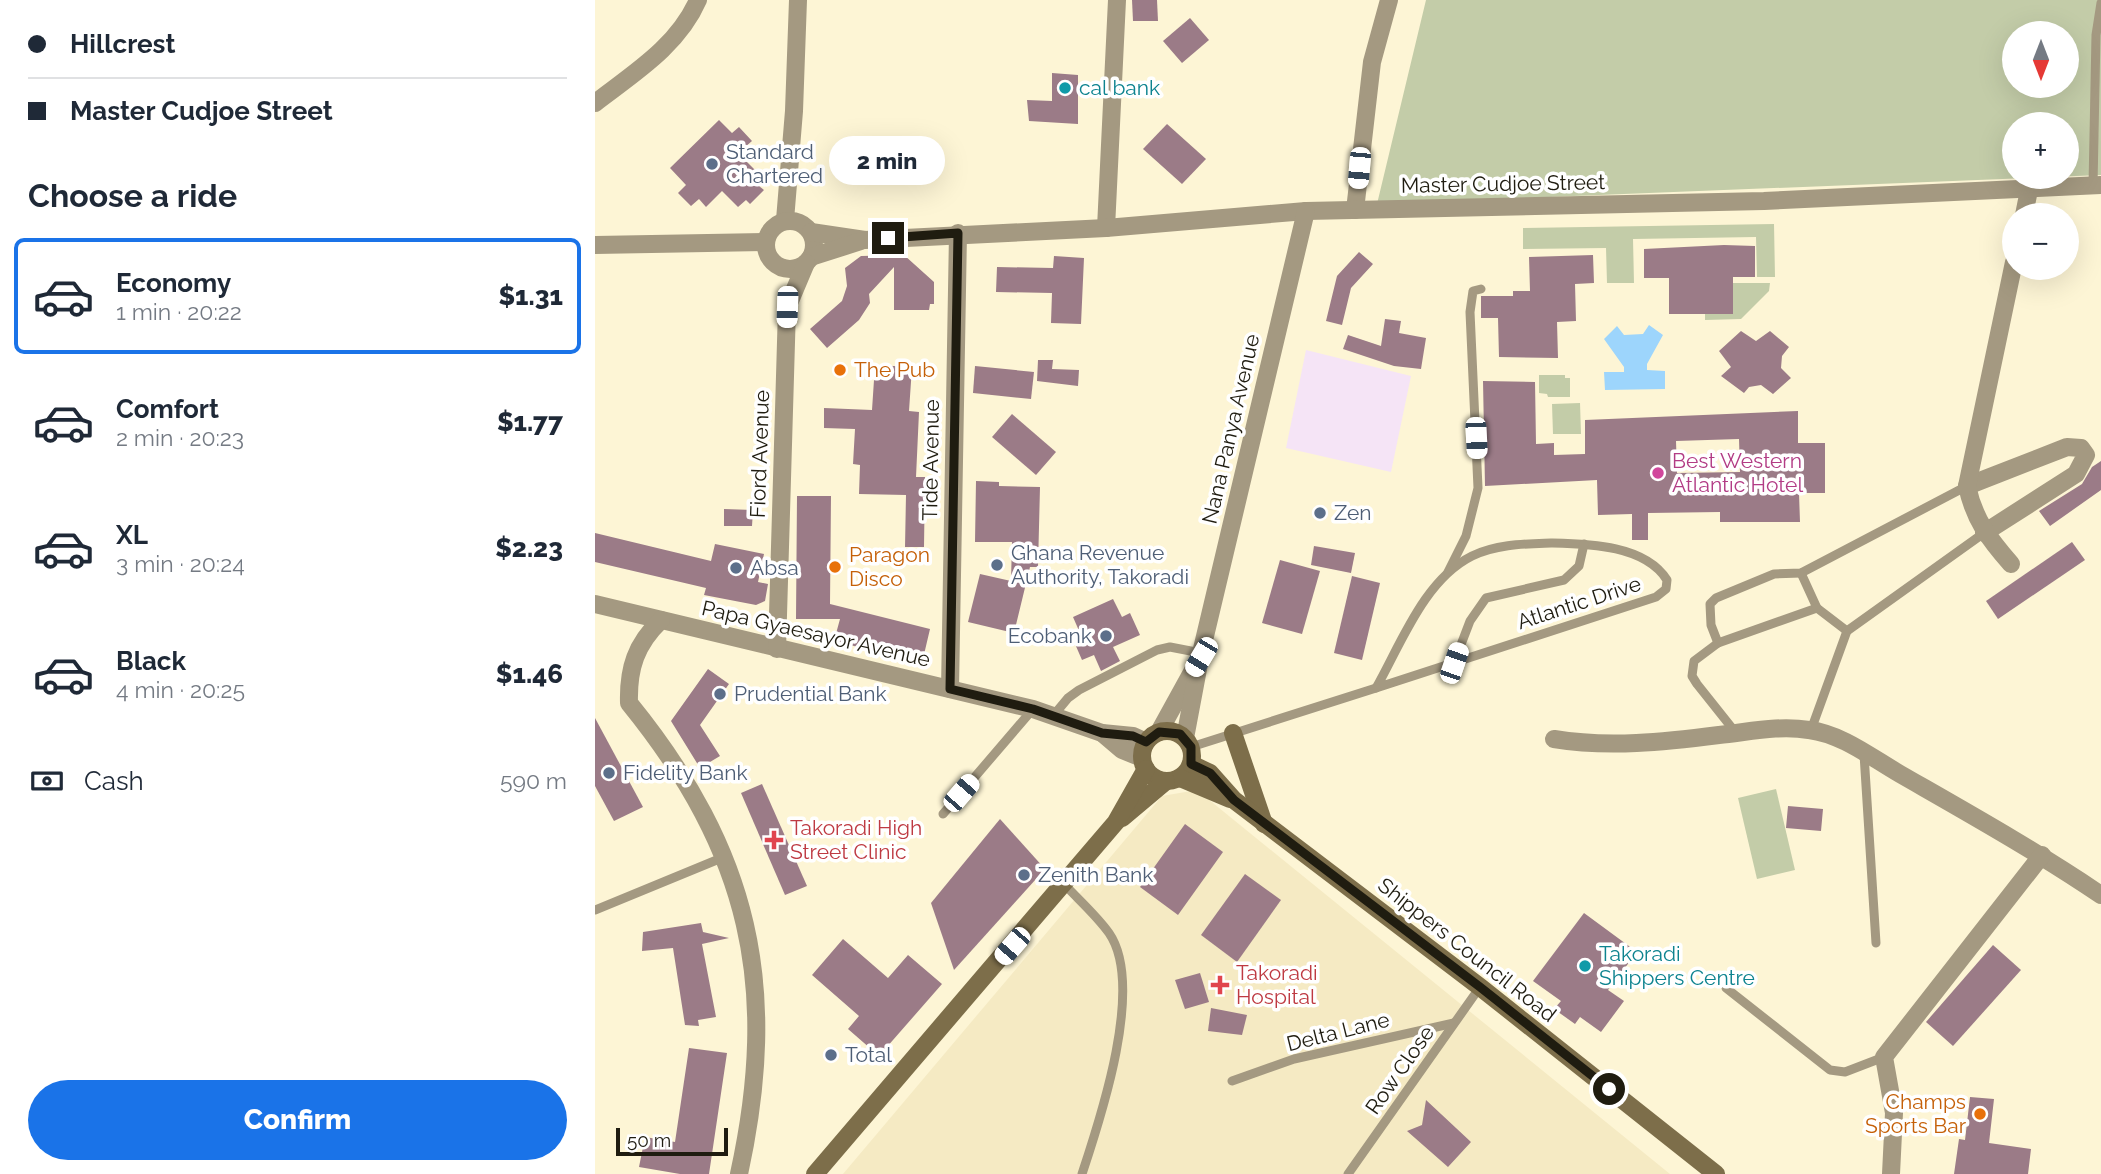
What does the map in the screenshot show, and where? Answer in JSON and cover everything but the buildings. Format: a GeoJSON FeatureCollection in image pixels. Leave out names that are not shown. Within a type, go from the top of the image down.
{"type":"FeatureCollection","features":[{"type":"Feature","properties":{"kind":"street"},"geometry":{"type":"LineString","coordinates":[[595,103],[670,43],[688,23],[698,0]]}},
{"type":"Feature","properties":{"kind":"street"},"geometry":{"type":"LineString","coordinates":[[785,220],[804,226],[811,232],[814,249],[808,260],[787,268],[778,265],[768,254],[765,242],[772,230],[785,220],[794,111],[797,0]]}},
{"type":"Feature","properties":{"kind":"street"},"geometry":{"type":"LineString","coordinates":[[1106,228],[1117,0]]}},
{"type":"Feature","properties":{"kind":"street"},"geometry":{"type":"LineString","coordinates":[[1355,210],[1372,62],[1389,0]]}},
{"type":"Feature","properties":{"kind":"street","name":"Master Cudjoe Street"},"geometry":{"type":"LineString","coordinates":[[811,232],[865,240],[958,233],[1106,228],[1305,211],[1765,201],[2097,185]]}},
{"type":"Feature","properties":{"kind":"street"},"geometry":{"type":"LineString","coordinates":[[2026,203],[2029,190]]}},
{"type":"Feature","properties":{"kind":"street","name":"Nana Panya Avenue"},"geometry":{"type":"LineString","coordinates":[[1189,750],[1201,655],[1305,211]]}},
{"type":"Feature","properties":{"kind":"street","name":"Tide Avenue"},"geometry":{"type":"LineString","coordinates":[[950,689],[958,233]]}},
{"type":"Feature","properties":{"kind":"street","name":"Master Cudjoe Street"},"geometry":{"type":"LineString","coordinates":[[808,260],[865,240]]}},
{"type":"Feature","properties":{"kind":"street"},"geometry":{"type":"LineString","coordinates":[[595,246],[765,242]]}},
{"type":"Feature","properties":{"kind":"street","name":"Fiord Avenue"},"geometry":{"type":"LineString","coordinates":[[777,649],[787,307],[808,260]]}},
{"type":"Feature","properties":{"kind":"street"},"geometry":{"type":"LineString","coordinates":[[778,265],[787,307]]}},
{"type":"Feature","properties":{"kind":"street"},"geometry":{"type":"LineString","coordinates":[[2010,280],[1967,486],[1971,507],[1984,533],[2011,564]]}},
{"type":"Feature","properties":{"kind":"street"},"geometry":{"type":"LineString","coordinates":[[1967,486],[2067,447],[2081,448],[2086,455],[2076,474],[1984,533]]}},
{"type":"Feature","properties":{"kind":"street","name":"Papa Gyaesayor Avenue"},"geometry":{"type":"LineString","coordinates":[[595,604],[1033,709],[1102,733],[1133,736],[1148,751]]}},
{"type":"Feature","properties":{"kind":"street"},"geometry":{"type":"LineString","coordinates":[[661,620],[636,651],[630,677],[629,703],[669,752],[696,795],[740,899],[755,975],[757,1062],[739,1174]]}},
{"type":"Feature","properties":{"kind":"street","name":"Nana Panya Avenue"},"geometry":{"type":"LineString","coordinates":[[1148,751],[1201,655]]}},
{"type":"Feature","properties":{"kind":"street"},"geometry":{"type":"LineString","coordinates":[[1554,739],[1575,742],[1649,742],[1787,728],[1811,730],[1833,736],[2042,855],[2101,895]]}},
{"type":"Feature","properties":{"kind":"street"},"geometry":{"type":"LineString","coordinates":[[815,1174],[1065,885],[1116,822],[1173,779],[1189,750],[1173,732],[1148,751],[1116,822]]}},
{"type":"Feature","properties":{"kind":"street"},"geometry":{"type":"LineString","coordinates":[[1233,733],[1264,824]]}},
{"type":"Feature","properties":{"kind":"street","name":"Shippers Council Road"},"geometry":{"type":"LineString","coordinates":[[1189,750],[1234,800],[1480,987],[1716,1174]]}},
{"type":"Feature","properties":{"kind":"street"},"geometry":{"type":"LineString","coordinates":[[1148,751],[1155,778],[1173,779],[1234,800]]}},
{"type":"Feature","properties":{"kind":"street"},"geometry":{"type":"LineString","coordinates":[[1891,1174],[1894,1113],[1884,1057],[2042,855]]}},
{"type":"Feature","properties":{"kind":"lane"},"geometry":{"type":"LineString","coordinates":[[2097,185],[2096,35],[2101,3]]}},
{"type":"Feature","properties":{"kind":"lane"},"geometry":{"type":"LineString","coordinates":[[1448,573],[1466,536],[1478,488],[1470,313],[1473,291],[1481,289]]}},
{"type":"Feature","properties":{"kind":"lane"},"geometry":{"type":"LineString","coordinates":[[1718,643],[1709,614],[1710,604],[1716,598],[1774,574],[1801,573],[1967,486]]}},
{"type":"Feature","properties":{"kind":"lane"},"geometry":{"type":"LineString","coordinates":[[1811,730],[1847,631],[1984,533]]}},
{"type":"Feature","properties":{"kind":"lane","name":"Atlantic Drive"},"geometry":{"type":"LineString","coordinates":[[1189,750],[1233,733],[1376,688],[1454,663],[1656,597],[1666,589],[1667,580],[1660,569],[1641,558],[1584,544],[1512,544],[1473,555],[1448,573],[1429,593],[1376,688]]}},
{"type":"Feature","properties":{"kind":"lane"},"geometry":{"type":"LineString","coordinates":[[1454,663],[1470,621],[1486,597],[1564,580],[1579,566],[1584,544]]}},
{"type":"Feature","properties":{"kind":"lane"},"geometry":{"type":"LineString","coordinates":[[1801,573],[1817,608],[1847,631]]}},
{"type":"Feature","properties":{"kind":"lane"},"geometry":{"type":"LineString","coordinates":[[1736,733],[1692,676],[1694,661],[1718,643],[1817,608]]}},
{"type":"Feature","properties":{"kind":"lane"},"geometry":{"type":"LineString","coordinates":[[1053,716],[1067,698],[1079,690],[1157,650],[1170,647],[1201,655]]}},
{"type":"Feature","properties":{"kind":"lane"},"geometry":{"type":"LineString","coordinates":[[943,814],[1033,709]]}},
{"type":"Feature","properties":{"kind":"lane"},"geometry":{"type":"LineString","coordinates":[[1864,754],[1876,943]]}},
{"type":"Feature","properties":{"kind":"lane"},"geometry":{"type":"LineString","coordinates":[[595,910],[724,857]]}},
{"type":"Feature","properties":{"kind":"lane"},"geometry":{"type":"LineString","coordinates":[[1065,885],[1110,934],[1120,958],[1124,996],[1119,1035],[1082,1174]]}},
{"type":"Feature","properties":{"kind":"lane","name":"Row Close"},"geometry":{"type":"LineString","coordinates":[[1348,1174],[1480,987]]}},
{"type":"Feature","properties":{"kind":"lane"},"geometry":{"type":"LineString","coordinates":[[1725,988],[1830,1070],[1845,1072],[1884,1057]]}},
{"type":"Feature","properties":{"kind":"lane","name":"Delta Lane"},"geometry":{"type":"LineString","coordinates":[[1232,1081],[1318,1053],[1454,1023]]}},
{"type":"Feature","properties":{"kind":"shaded area"},"geometry":{"type":"Polygon","coordinates":[[[1306,350],[1411,376],[1391,472],[1286,448],[1306,350]]]}},
{"type":"Feature","properties":{"kind":"shaded area","name":"Takoradi Hospital"},"geometry":{"type":"Polygon","coordinates":[[[1197,790],[1670,1174],[843,1174],[1162,796],[1197,790]]]}},
{"type":"Feature","properties":{"kind":"green space"},"geometry":{"type":"Polygon","coordinates":[[[1426,0],[2101,0],[2101,175],[2079,176],[2079,112],[2002,112],[2002,179],[1377,204],[1426,0]]]}},
{"type":"Feature","properties":{"kind":"green space"},"geometry":{"type":"Polygon","coordinates":[[[1774,224],[1775,277],[1757,277],[1756,237],[1633,239],[1634,283],[1607,283],[1606,248],[1523,249],[1523,228],[1774,224]]]}},
{"type":"Feature","properties":{"kind":"green space"},"geometry":{"type":"Polygon","coordinates":[[[1705,283],[1770,283],[1769,291],[1741,319],[1705,320],[1705,283]]]}},
{"type":"Feature","properties":{"kind":"green space"},"geometry":{"type":"Polygon","coordinates":[[[1539,375],[1565,375],[1565,378],[1570,378],[1570,397],[1548,397],[1547,394],[1539,393],[1539,375]]]}},
{"type":"Feature","properties":{"kind":"green space"},"geometry":{"type":"Polygon","coordinates":[[[1580,403],[1581,434],[1553,434],[1552,404],[1580,403]]]}},
{"type":"Feature","properties":{"kind":"green space"},"geometry":{"type":"Polygon","coordinates":[[[1776,789],[1795,870],[1757,879],[1738,798],[1776,789]]]}},
{"type":"Feature","properties":{"kind":"water"},"geometry":{"type":"Polygon","coordinates":[[[1649,325],[1663,335],[1647,364],[1647,370],[1665,371],[1665,389],[1605,390],[1604,372],[1624,372],[1624,367],[1604,339],[1617,326],[1624,335],[1643,334],[1649,325]]]}},
{"type":"Feature","properties":{"kind":"place","name":"cal bank"},"geometry":{"type":"Point","coordinates":[1065,88]}},
{"type":"Feature","properties":{"kind":"place","name":"Standard Chartered"},"geometry":{"type":"Point","coordinates":[712,164]}},
{"type":"Feature","properties":{"kind":"place","name":"The Pub"},"geometry":{"type":"Point","coordinates":[840,370]}},
{"type":"Feature","properties":{"kind":"place","name":"Best Western Atlantic Hotel"},"geometry":{"type":"Point","coordinates":[1658,473]}},
{"type":"Feature","properties":{"kind":"place","name":"Zen"},"geometry":{"type":"Point","coordinates":[1320,513]}},
{"type":"Feature","properties":{"kind":"place","name":"Ghana Revenue Authority, Takoradi"},"geometry":{"type":"Point","coordinates":[997,565]}},
{"type":"Feature","properties":{"kind":"place","name":"Paragon Disco"},"geometry":{"type":"Point","coordinates":[835,567]}},
{"type":"Feature","properties":{"kind":"place","name":"Absa"},"geometry":{"type":"Point","coordinates":[736,568]}},
{"type":"Feature","properties":{"kind":"place","name":"Ecobank"},"geometry":{"type":"Point","coordinates":[1106,636]}},
{"type":"Feature","properties":{"kind":"place","name":"Prudential Bank"},"geometry":{"type":"Point","coordinates":[720,694]}},
{"type":"Feature","properties":{"kind":"place","name":"Fidelity Bank"},"geometry":{"type":"Point","coordinates":[609,773]}},
{"type":"Feature","properties":{"kind":"place","name":"Takoradi High Street Clinic"},"geometry":{"type":"Point","coordinates":[774,840]}},
{"type":"Feature","properties":{"kind":"place","name":"Zenith Bank"},"geometry":{"type":"Point","coordinates":[1024,875]}},
{"type":"Feature","properties":{"kind":"place","name":"Takoradi Shippers Centre"},"geometry":{"type":"Point","coordinates":[1585,966]}},
{"type":"Feature","properties":{"kind":"place","name":"Takoradi Hospital"},"geometry":{"type":"Point","coordinates":[1220,985]}},
{"type":"Feature","properties":{"kind":"place","name":"Total"},"geometry":{"type":"Point","coordinates":[831,1055]}},
{"type":"Feature","properties":{"kind":"place","name":"Champs Sports Bar"},"geometry":{"type":"Point","coordinates":[1980,1114]}},
{"type":"Feature","properties":{"kind":"route"},"geometry":{"type":"LineString","coordinates":[[888,238],[958,233],[950,689],[1033,709],[1102,733],[1133,736],[1146,742],[1159,732],[1180,734],[1191,747],[1191,764],[1210,773],[1234,800],[1609,1089]]}}]}
